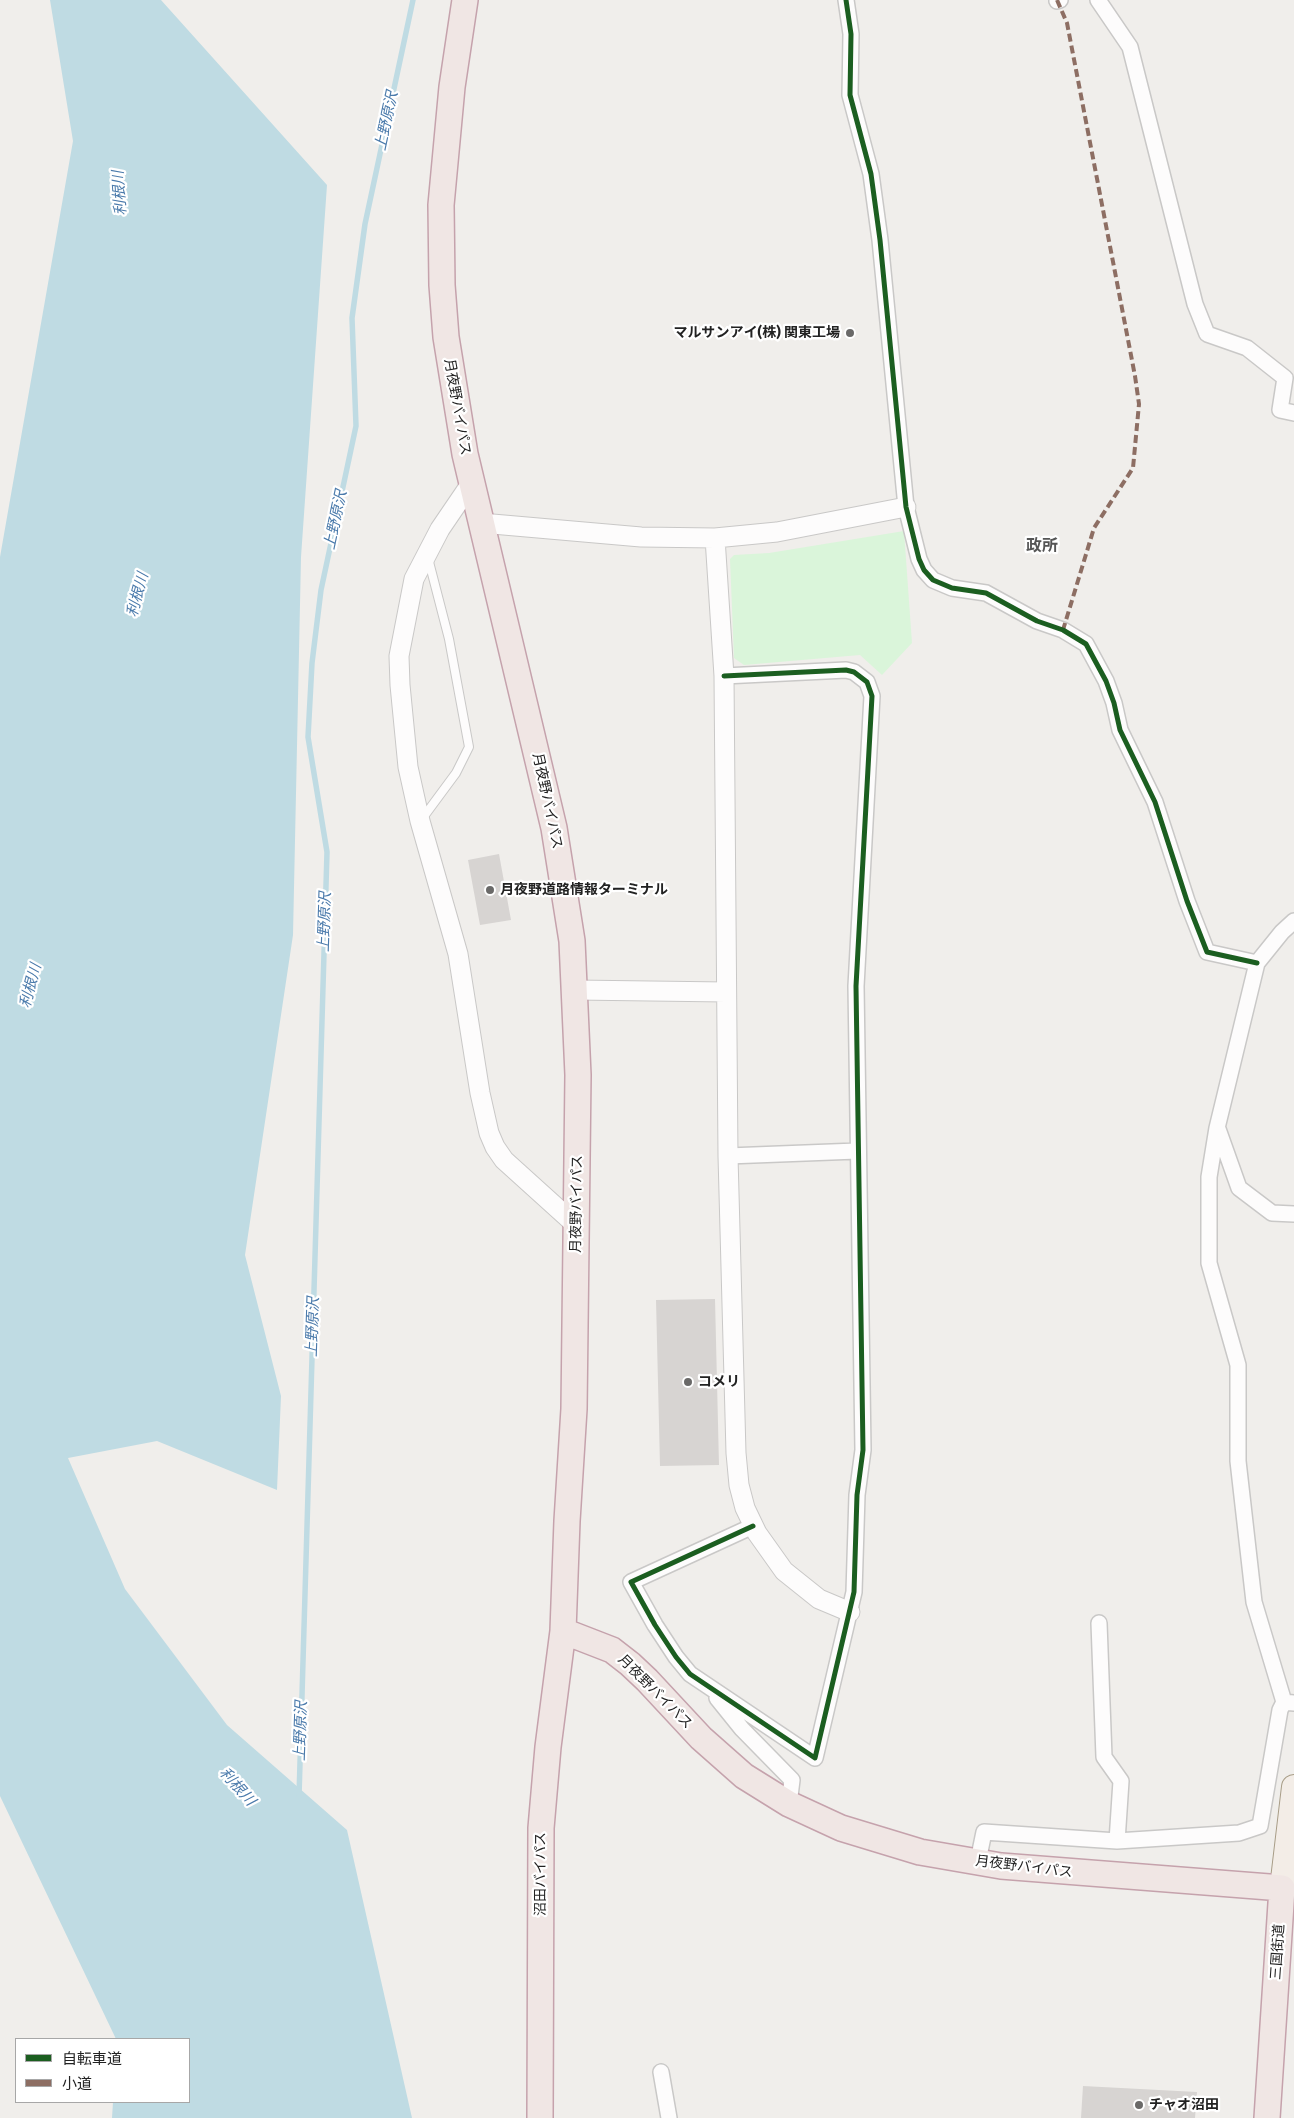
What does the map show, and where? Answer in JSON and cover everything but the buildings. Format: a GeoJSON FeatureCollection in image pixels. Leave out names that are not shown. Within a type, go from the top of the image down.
{"type":"FeatureCollection","features":[{"type":"Feature","properties":{"kind":"highway","name":"月夜野バイパス"},"geometry":{"type":"LineString","coordinates":[[465,0],[455,56],[448,120],[441,235],[442,285],[449,364],[472,482],[554,828],[568,916],[575,990],[578,1075],[574,1410],[563,1630],[612,1650],[647,1680],[701,1738],[744,1776],[789,1804],[841,1828],[920,1852],[978,1862],[1057,1872],[1167,1878],[1282,1888]]}},
{"type":"Feature","properties":{"kind":"highway","name":"沼田バイパス"},"geometry":{"type":"LineString","coordinates":[[540,2118],[541,1828],[548,1747],[563,1630]]}},
{"type":"Feature","properties":{"kind":"highway","name":"三国街道"},"geometry":{"type":"LineString","coordinates":[[1267,2118],[1282,1888]]}},
{"type":"Feature","properties":{"kind":"main road","name":"三国街道"},"geometry":{"type":"LineString","coordinates":[[1282,1888],[1292,1817],[1294,1787]]}},
{"type":"Feature","properties":{"kind":"street"},"geometry":{"type":"LineString","coordinates":[[846,0],[851,34],[850,95],[871,174],[880,240],[906,507],[919,559],[924,570],[933,580],[952,588],[986,593],[1037,621],[1063,630],[1086,644],[1106,681],[1114,703],[1120,730],[1155,802],[1187,901],[1207,952],[1257,963]]}},
{"type":"Feature","properties":{"kind":"street"},"geometry":{"type":"LineString","coordinates":[[1098,0],[1130,47],[1195,304],[1207,334],[1247,348],[1285,378],[1280,410],[1294,413]]}},
{"type":"Feature","properties":{"kind":"street"},"geometry":{"type":"LineString","coordinates":[[472,482],[440,529],[414,579],[400,656],[404,740],[420,821],[458,954],[480,1093],[489,1133],[495,1147],[504,1160],[577,1226]]}},
{"type":"Feature","properties":{"kind":"street"},"geometry":{"type":"LineString","coordinates":[[482,523],[642,537],[715,538],[777,532],[906,507]]}},
{"type":"Feature","properties":{"kind":"street"},"geometry":{"type":"LineString","coordinates":[[715,538],[724,676],[728,1156],[738,1485],[753,1526],[784,1570],[819,1600],[850,1612]]}},
{"type":"Feature","properties":{"kind":"street"},"geometry":{"type":"LineString","coordinates":[[724,676],[846,670],[862,677],[871,689],[856,986],[863,1450],[857,1495],[854,1592],[815,1758],[690,1674],[676,1657],[655,1625],[632,1582],[753,1526]]}},
{"type":"Feature","properties":{"kind":"street"},"geometry":{"type":"LineString","coordinates":[[978,1862],[984,1832],[1117,1841],[1240,1833],[1260,1826],[1280,1710],[1289,1702],[1254,1602],[1238,1461],[1238,1365],[1209,1264],[1209,1178],[1217,1128],[1257,963],[1282,932],[1294,921]]}},
{"type":"Feature","properties":{"kind":"street"},"geometry":{"type":"LineString","coordinates":[[575,990],[726,992]]}},
{"type":"Feature","properties":{"kind":"street"},"geometry":{"type":"LineString","coordinates":[[1217,1128],[1240,1188],[1272,1212],[1294,1214]]}},
{"type":"Feature","properties":{"kind":"street"},"geometry":{"type":"LineString","coordinates":[[728,1156],[857,1151]]}},
{"type":"Feature","properties":{"kind":"street"},"geometry":{"type":"LineString","coordinates":[[1099,1623],[1104,1757],[1121,1781],[1117,1841]]}},
{"type":"Feature","properties":{"kind":"street"},"geometry":{"type":"LineString","coordinates":[[709,1687],[742,1730],[792,1780],[789,1804]]}},
{"type":"Feature","properties":{"kind":"street"},"geometry":{"type":"LineString","coordinates":[[660,2072],[669,2118]]}},
{"type":"Feature","properties":{"kind":"lane"},"geometry":{"type":"LineString","coordinates":[[420,821],[456,774],[470,747],[449,639],[427,552]]}},
{"type":"Feature","properties":{"kind":"green space"},"geometry":{"type":"Polygon","coordinates":[[[904,531],[912,643],[882,675],[860,655],[744,665],[734,658],[730,559],[734,555],[769,553],[904,531]]]}},
{"type":"Feature","properties":{"kind":"water","name":"利根川"},"geometry":{"type":"Polygon","coordinates":[[[50,0],[161,0],[327,185],[301,557],[293,935],[245,1255],[281,1396],[277,1490],[157,1441],[68,1458],[125,1589],[227,1725],[347,1830],[412,2118],[112,2118],[113,2103],[190,2103],[190,2038],[116,2038],[0,1796],[0,557],[73,141],[50,0]]]}},
{"type":"Feature","properties":{"kind":"waterway","name":"上野原沢"},"geometry":{"type":"LineString","coordinates":[[299,1796],[327,852],[308,737],[312,663],[321,590],[356,426],[352,318],[365,224],[413,0]]}},
{"type":"Feature","properties":{"kind":"marked path"},"geometry":{"type":"LineString","coordinates":[[1057,0],[1067,23],[1139,404],[1133,468],[1094,528],[1063,630]]}},
{"type":"Feature","properties":{"kind":"cycle path"},"geometry":{"type":"LineString","coordinates":[[846,0],[851,34],[850,95],[871,174],[880,240],[906,507],[919,559],[924,570],[933,580],[952,588],[986,593],[1037,621],[1063,630],[1086,644],[1106,681],[1114,703],[1120,730],[1155,802],[1187,901],[1207,952],[1257,963]]}},
{"type":"Feature","properties":{"kind":"cycle path"},"geometry":{"type":"LineString","coordinates":[[724,676],[846,670],[854,672],[867,682],[872,696],[856,986],[863,1450],[857,1495],[854,1592],[815,1758],[690,1674],[676,1657],[655,1625],[631,1582],[753,1526]]}},
{"type":"Feature","properties":{"kind":"place","name":"マルサンアイ(株) 関東工場"},"geometry":{"type":"Point","coordinates":[850,333]}},
{"type":"Feature","properties":{"kind":"place","name":"月夜野道路情報ターミナル"},"geometry":{"type":"Point","coordinates":[490,890]}},
{"type":"Feature","properties":{"kind":"place","name":"コメリ"},"geometry":{"type":"Point","coordinates":[688,1382]}},
{"type":"Feature","properties":{"kind":"place","name":"チャオ沼田"},"geometry":{"type":"Point","coordinates":[1139,2105]}},
{"type":"Feature","properties":{"kind":"district","name":"政所"},"geometry":{"type":"Point","coordinates":[1042,547]}}]}
